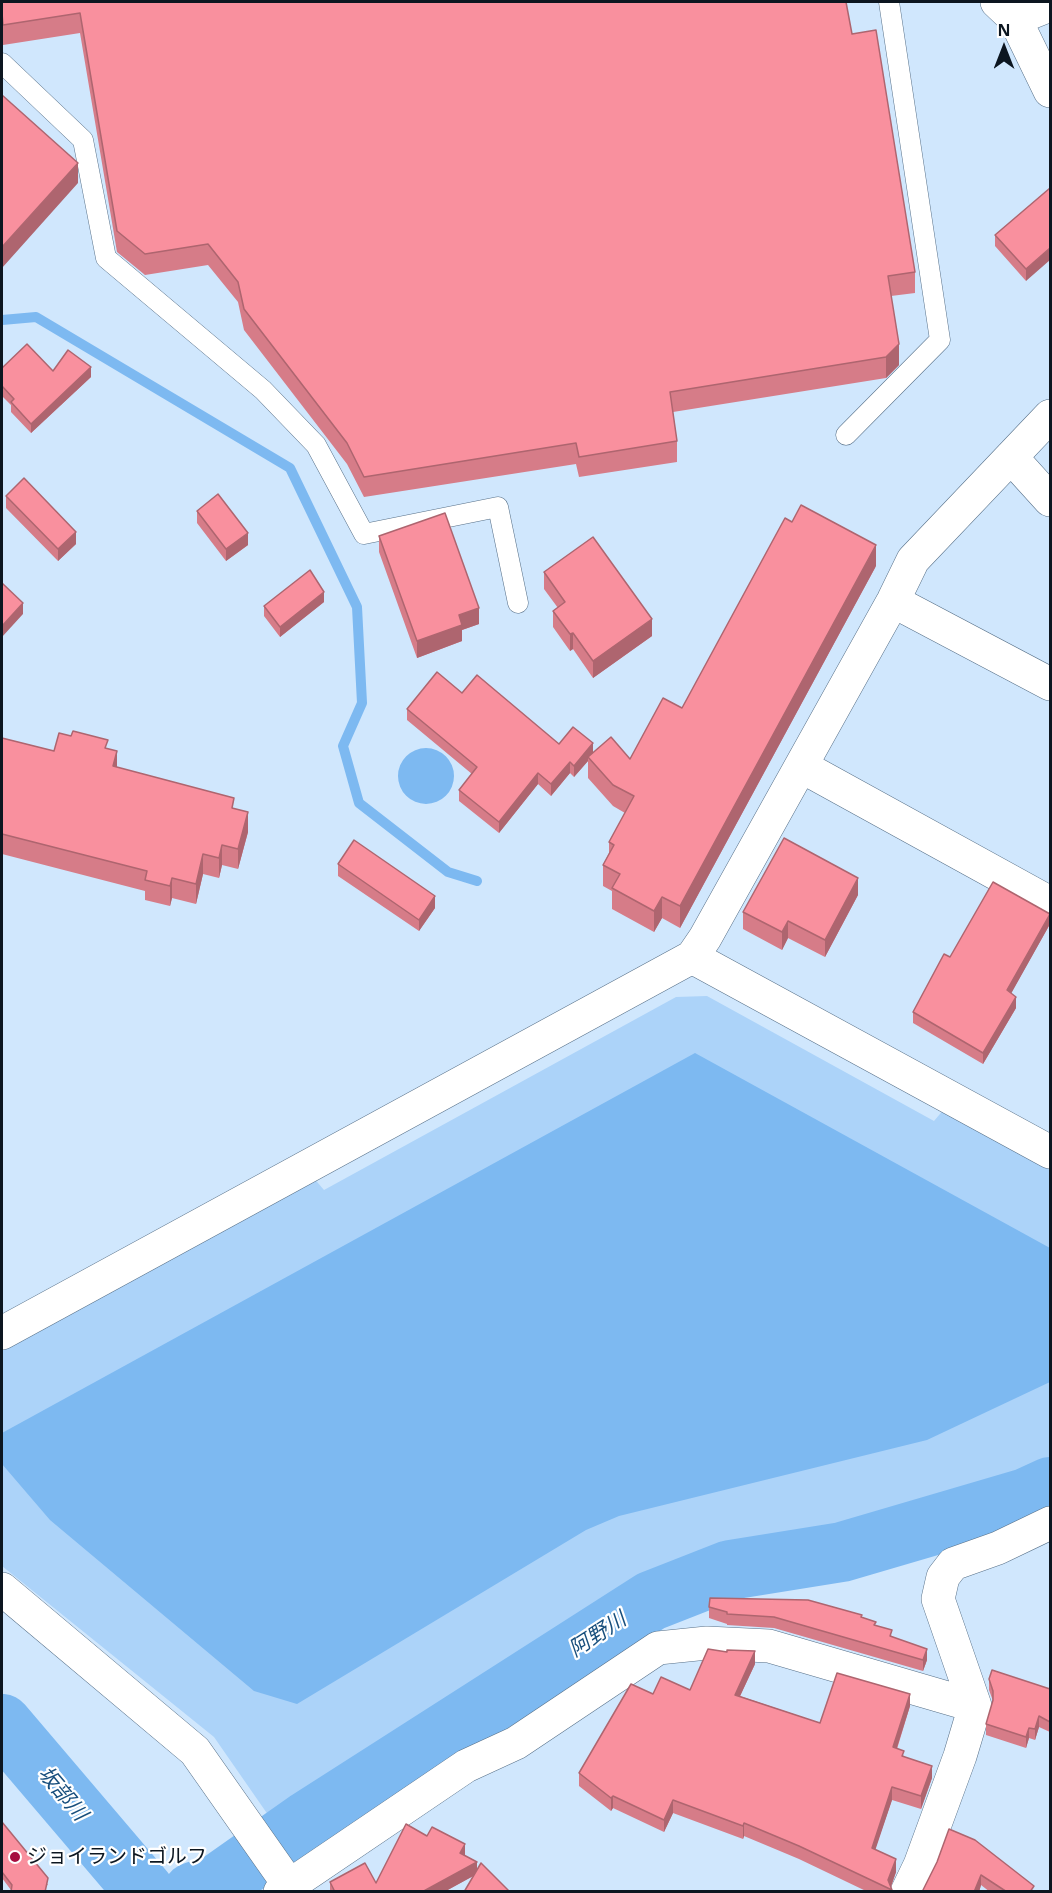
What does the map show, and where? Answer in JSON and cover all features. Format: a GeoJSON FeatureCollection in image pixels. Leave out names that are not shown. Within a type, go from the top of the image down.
{"type":"FeatureCollection","features":[{"type":"Feature","properties":{"kind":"street"},"geometry":{"type":"LineString","coordinates":[[1050,5],[1006,10],[1050,91]]}},
{"type":"Feature","properties":{"kind":"street"},"geometry":{"type":"LineString","coordinates":[[2,1333],[692,957],[705,938],[893,601],[913,560],[1050,416]]}},
{"type":"Feature","properties":{"kind":"street"},"geometry":{"type":"LineString","coordinates":[[1011,456],[1050,500]]}},
{"type":"Feature","properties":{"kind":"street"},"geometry":{"type":"LineString","coordinates":[[893,601],[1050,684]]}},
{"type":"Feature","properties":{"kind":"street"},"geometry":{"type":"LineString","coordinates":[[801,766],[1050,903]]}},
{"type":"Feature","properties":{"kind":"street"},"geometry":{"type":"LineString","coordinates":[[692,957],[1050,1152]]}},
{"type":"Feature","properties":{"kind":"street"},"geometry":{"type":"LineString","coordinates":[[907,1892],[920,1865],[960,1756],[975,1706],[938,1599],[943,1577],[953,1564],[998,1548],[1050,1523]]}},
{"type":"Feature","properties":{"kind":"street"},"geometry":{"type":"LineString","coordinates":[[2,1589],[195,1751],[248,1824],[287,1885],[466,1766],[516,1743],[658,1648],[707,1643],[769,1646],[975,1706]]}},
{"type":"Feature","properties":{"kind":"lane"},"geometry":{"type":"LineString","coordinates":[[846,435],[940,340],[889,2]]}},
{"type":"Feature","properties":{"kind":"lane"},"geometry":{"type":"LineString","coordinates":[[2,63],[83,140],[106,258],[263,390],[316,445],[364,534],[498,507],[518,603]]}},
{"type":"Feature","properties":{"kind":"shaded area"},"geometry":{"type":"Polygon","coordinates":[[[420,748],[432,748],[442,752],[450,760],[454,776],[450,792],[442,800],[432,804],[420,804],[410,800],[402,792],[398,782],[398,770],[402,760],[410,752],[420,748]]]}},
{"type":"Feature","properties":{"kind":"shaded area"},"geometry":{"type":"Polygon","coordinates":[[[707,996],[934,1121],[945,1108],[1050,1165],[1050,1470],[1006,1492],[688,1568],[620,1597],[273,1822],[214,1737],[2,1566],[2,1348],[312,1176],[324,1190],[676,997],[707,996]]]}},
{"type":"Feature","properties":{"kind":"shaded area"},"geometry":{"type":"Polygon","coordinates":[[[695,1053],[1050,1248],[1050,1382],[927,1440],[619,1516],[586,1530],[297,1704],[254,1691],[50,1520],[2,1464],[2,1433],[695,1053]]]}},
{"type":"Feature","properties":{"kind":"building"},"geometry":{"type":"Polygon","coordinates":[[[2,2],[846,2],[852,34],[876,30],[915,272],[888,276],[899,344],[886,357],[670,392],[677,441],[579,457],[576,443],[364,477],[347,443],[244,309],[238,282],[208,244],[145,254],[117,231],[80,13],[3,25],[2,2]]]}},
{"type":"Feature","properties":{"kind":"building"},"geometry":{"type":"Polygon","coordinates":[[[2,95],[78,163],[2,247],[2,95]]]}},
{"type":"Feature","properties":{"kind":"building"},"geometry":{"type":"Polygon","coordinates":[[[1050,188],[1050,248],[1026,269],[995,235],[1050,188]]]}},
{"type":"Feature","properties":{"kind":"building"},"geometry":{"type":"Polygon","coordinates":[[[27,344],[53,371],[68,350],[91,367],[31,424],[11,402],[14,399],[2,386],[2,368],[27,344]]]}},
{"type":"Feature","properties":{"kind":"building"},"geometry":{"type":"Polygon","coordinates":[[[24,478],[76,532],[58,549],[6,496],[24,478]]]}},
{"type":"Feature","properties":{"kind":"building"},"geometry":{"type":"Polygon","coordinates":[[[218,494],[248,533],[226,549],[197,511],[218,494]]]}},
{"type":"Feature","properties":{"kind":"building"},"geometry":{"type":"Polygon","coordinates":[[[801,505],[876,545],[680,906],[662,897],[654,911],[612,888],[620,874],[603,865],[614,845],[609,842],[634,796],[613,785],[588,757],[611,737],[630,759],[663,698],[682,708],[785,518],[792,522],[801,505]]]}},
{"type":"Feature","properties":{"kind":"building"},"geometry":{"type":"Polygon","coordinates":[[[445,513],[479,608],[459,615],[462,625],[417,641],[379,536],[445,513]]]}},
{"type":"Feature","properties":{"kind":"building"},"geometry":{"type":"Polygon","coordinates":[[[593,537],[652,619],[593,661],[573,633],[570,634],[553,611],[565,602],[544,572],[593,537]]]}},
{"type":"Feature","properties":{"kind":"building"},"geometry":{"type":"Polygon","coordinates":[[[310,570],[324,592],[280,627],[264,606],[310,570]]]}},
{"type":"Feature","properties":{"kind":"building"},"geometry":{"type":"Polygon","coordinates":[[[2,583],[23,603],[2,626],[2,583]]]}},
{"type":"Feature","properties":{"kind":"building"},"geometry":{"type":"Polygon","coordinates":[[[437,672],[462,693],[477,675],[559,744],[573,727],[593,743],[574,766],[570,762],[551,784],[538,773],[499,822],[459,790],[477,767],[407,709],[437,672]]]}},
{"type":"Feature","properties":{"kind":"building"},"geometry":{"type":"Polygon","coordinates":[[[73,731],[108,740],[105,748],[117,751],[113,766],[234,798],[232,808],[248,812],[238,849],[222,845],[219,858],[203,854],[196,884],[172,878],[170,886],[145,880],[147,871],[2,834],[2,738],[54,751],[59,733],[71,736],[73,731]]]}},
{"type":"Feature","properties":{"kind":"building"},"geometry":{"type":"Polygon","coordinates":[[[784,838],[858,878],[825,940],[788,921],[782,932],[743,912],[784,838]]]}},
{"type":"Feature","properties":{"kind":"building"},"geometry":{"type":"Polygon","coordinates":[[[354,840],[435,896],[419,920],[338,864],[354,840]]]}},
{"type":"Feature","properties":{"kind":"building"},"geometry":{"type":"Polygon","coordinates":[[[993,882],[1050,914],[1007,990],[1016,997],[983,1053],[913,1012],[944,954],[950,957],[993,882]]]}},
{"type":"Feature","properties":{"kind":"building"},"geometry":{"type":"Polygon","coordinates":[[[710,1598],[808,1600],[862,1615],[861,1617],[876,1622],[874,1625],[892,1630],[890,1636],[927,1649],[923,1660],[774,1617],[727,1614],[727,1612],[709,1607],[710,1598]]]}},
{"type":"Feature","properties":{"kind":"building"},"geometry":{"type":"Polygon","coordinates":[[[708,1649],[727,1652],[727,1650],[755,1651],[735,1695],[820,1723],[837,1673],[910,1694],[893,1747],[904,1751],[902,1756],[932,1766],[921,1796],[892,1787],[872,1848],[896,1859],[888,1880],[892,1890],[744,1823],[743,1826],[673,1800],[664,1820],[613,1796],[611,1798],[579,1773],[631,1684],[653,1694],[661,1677],[690,1690],[708,1649]]]}},
{"type":"Feature","properties":{"kind":"building"},"geometry":{"type":"Polygon","coordinates":[[[992,1670],[1050,1689],[1050,1722],[1039,1716],[1035,1729],[1029,1728],[1026,1737],[986,1724],[993,1700],[989,1679],[992,1670]]]}},
{"type":"Feature","properties":{"kind":"building","name":"ジョイランドゴルフ"},"geometry":{"type":"Polygon","coordinates":[[[2,1822],[48,1878],[45,1892],[11,1892],[12,1885],[2,1872],[2,1822]]]}},
{"type":"Feature","properties":{"kind":"building"},"geometry":{"type":"Polygon","coordinates":[[[406,1824],[427,1836],[432,1827],[465,1844],[460,1853],[477,1862],[422,1892],[335,1892],[330,1882],[365,1863],[376,1883],[406,1824]]]}},
{"type":"Feature","properties":{"kind":"building"},"geometry":{"type":"Polygon","coordinates":[[[949,1829],[975,1840],[1034,1886],[1030,1892],[1007,1892],[981,1875],[974,1892],[922,1892],[937,1862],[949,1829]]]}},
{"type":"Feature","properties":{"kind":"building"},"geometry":{"type":"Polygon","coordinates":[[[481,1863],[510,1892],[464,1892],[481,1863]]]}},
{"type":"Feature","properties":{"kind":"waterway"},"geometry":{"type":"LineString","coordinates":[[2,320],[36,317],[290,468],[357,607],[362,703],[343,746],[359,803],[448,872],[477,881]]}},
{"type":"Feature","properties":{"kind":"waterway","name":"阿野川"},"geometry":{"type":"LineString","coordinates":[[193,1892],[219,1883],[307,1821],[651,1601],[730,1570],[842,1552],[1026,1498],[1050,1487]]}},
{"type":"Feature","properties":{"kind":"waterway","name":"坂部川"},"geometry":{"type":"LineString","coordinates":[[2,1724],[145,1892]]}},
{"type":"Feature","properties":{"kind":"place","name":"ジョイランドゴルフ"},"geometry":{"type":"Point","coordinates":[15,1857]}}]}
